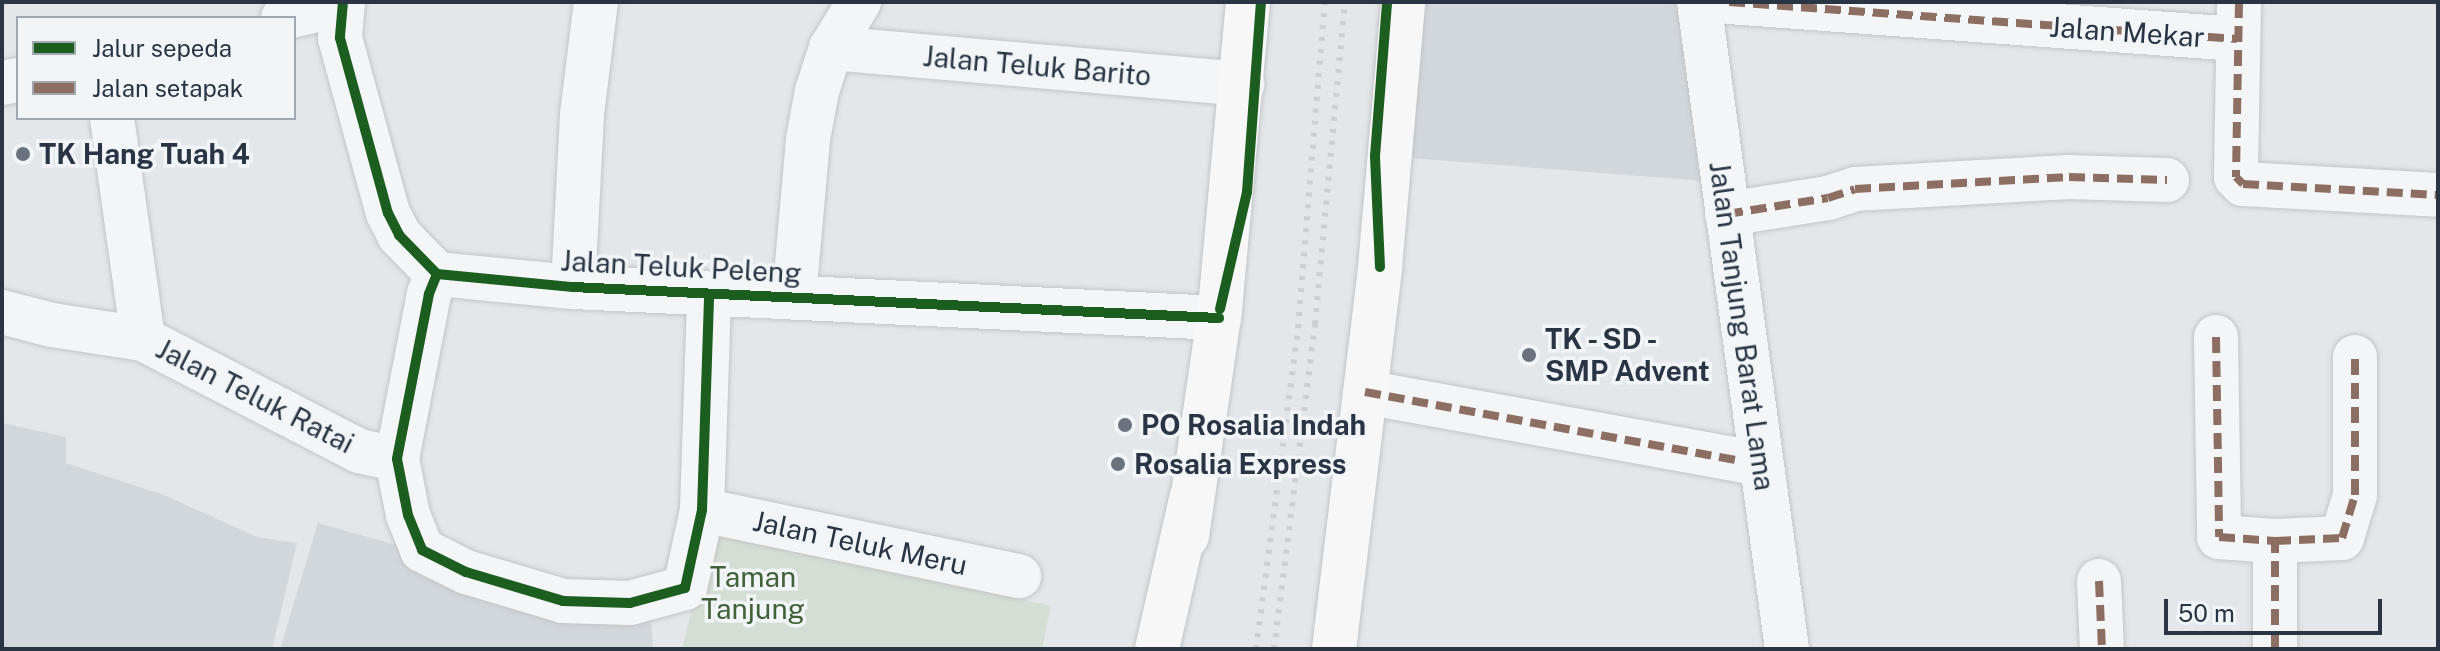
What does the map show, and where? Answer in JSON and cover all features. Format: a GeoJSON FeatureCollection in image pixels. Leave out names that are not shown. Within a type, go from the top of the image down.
{"type":"FeatureCollection","features":[{"type":"Feature","properties":{"kind":"main road"},"geometry":{"type":"LineString","coordinates":[[1175,649],[1191,499],[1220,310],[1248,2]]}},
{"type":"Feature","properties":{"kind":"main road"},"geometry":{"type":"LineString","coordinates":[[1220,310],[1247,192],[1261,2]]}},
{"type":"Feature","properties":{"kind":"main road"},"geometry":{"type":"LineString","coordinates":[[1380,262],[1375,156],[1387,2]]}},
{"type":"Feature","properties":{"kind":"main road"},"geometry":{"type":"LineString","coordinates":[[1334,649],[1380,262],[1403,2]]}},
{"type":"Feature","properties":{"kind":"main road"},"geometry":{"type":"LineString","coordinates":[[1157,649],[1191,499]]}},
{"type":"Feature","properties":{"kind":"street"},"geometry":{"type":"LineString","coordinates":[[573,287],[582,114],[596,2]]}},
{"type":"Feature","properties":{"kind":"street"},"geometry":{"type":"LineString","coordinates":[[794,297],[808,139],[817,91],[831,48],[859,2]]}},
{"type":"Feature","properties":{"kind":"street","name":"Jalan Tanjung Barat Lama"},"geometry":{"type":"LineString","coordinates":[[1699,2],[1787,649]]}},
{"type":"Feature","properties":{"kind":"street","name":"Jalan Mekar"},"geometry":{"type":"LineString","coordinates":[[1729,2],[2238,21],[2236,177],[2243,184],[2438,195]]}},
{"type":"Feature","properties":{"kind":"street"},"geometry":{"type":"LineString","coordinates":[[291,16],[342,3],[340,38],[388,213],[399,235],[437,274],[429,294],[397,459],[408,515],[422,550],[466,572],[563,601],[630,603],[682,590],[687,583],[702,510],[709,294]]}},
{"type":"Feature","properties":{"kind":"street","name":"Jalan Teluk Barito"},"geometry":{"type":"LineString","coordinates":[[831,48],[1242,84]]}},
{"type":"Feature","properties":{"kind":"street","name":"Jalan Teluk Ratai"},"geometry":{"type":"LineString","coordinates":[[112,120],[143,339],[359,451],[397,459]]}},
{"type":"Feature","properties":{"kind":"street"},"geometry":{"type":"LineString","coordinates":[[1727,214],[1828,198],[1855,189],[2061,177],[2167,180]]}},
{"type":"Feature","properties":{"kind":"street","name":"Jalan Teluk Peleng"},"geometry":{"type":"LineString","coordinates":[[437,274],[573,287],[709,294],[1220,310]]}},
{"type":"Feature","properties":{"kind":"street"},"geometry":{"type":"LineString","coordinates":[[2,312],[52,325],[143,339]]}},
{"type":"Feature","properties":{"kind":"street"},"geometry":{"type":"LineString","coordinates":[[2216,337],[2219,537],[2275,541],[2342,538],[2355,495],[2355,357]]}},
{"type":"Feature","properties":{"kind":"street"},"geometry":{"type":"LineString","coordinates":[[1365,392],[1760,464]]}},
{"type":"Feature","properties":{"kind":"street","name":"Jalan Teluk Meru"},"geometry":{"type":"LineString","coordinates":[[702,510],[1019,576]]}},
{"type":"Feature","properties":{"kind":"street"},"geometry":{"type":"LineString","coordinates":[[2275,541],[2275,649]]}},
{"type":"Feature","properties":{"kind":"street"},"geometry":{"type":"LineString","coordinates":[[2099,581],[2102,649]]}},
{"type":"Feature","properties":{"kind":"shaded area"},"geometry":{"type":"Polygon","coordinates":[[[1402,2],[1689,2],[1717,182],[1397,157],[1402,2]]]}},
{"type":"Feature","properties":{"kind":"shaded area"},"geometry":{"type":"Polygon","coordinates":[[[2,423],[66,437],[66,463],[164,495],[257,537],[297,543],[272,649],[2,649],[2,423]]]}},
{"type":"Feature","properties":{"kind":"shaded area"},"geometry":{"type":"Polygon","coordinates":[[[318,523],[651,617],[653,649],[280,649],[318,523]]]}},
{"type":"Feature","properties":{"kind":"green space","name":"Taman Tanjung"},"geometry":{"type":"Polygon","coordinates":[[[712,524],[715,529],[1051,606],[1042,649],[682,649],[712,524]]]}},
{"type":"Feature","properties":{"kind":"railway"},"geometry":{"type":"LineString","coordinates":[[1256,649],[1298,328],[1325,2]]}},
{"type":"Feature","properties":{"kind":"railway"},"geometry":{"type":"LineString","coordinates":[[1274,649],[1315,324],[1345,2]]}},
{"type":"Feature","properties":{"kind":"marked path"},"geometry":{"type":"LineString","coordinates":[[1729,2],[2237,39]]}},
{"type":"Feature","properties":{"kind":"marked path"},"geometry":{"type":"LineString","coordinates":[[2239,2],[2236,177],[2243,184],[2438,195]]}},
{"type":"Feature","properties":{"kind":"marked path"},"geometry":{"type":"LineString","coordinates":[[1727,214],[1828,198],[1855,189],[2069,177],[2167,180]]}},
{"type":"Feature","properties":{"kind":"marked path"},"geometry":{"type":"LineString","coordinates":[[2216,337],[2219,537],[2275,541],[2342,538],[2355,495],[2355,357]]}},
{"type":"Feature","properties":{"kind":"marked path"},"geometry":{"type":"LineString","coordinates":[[1365,392],[1740,461]]}},
{"type":"Feature","properties":{"kind":"marked path"},"geometry":{"type":"LineString","coordinates":[[2275,541],[2275,649]]}},
{"type":"Feature","properties":{"kind":"marked path"},"geometry":{"type":"LineString","coordinates":[[2099,581],[2102,649]]}},
{"type":"Feature","properties":{"kind":"cycle path"},"geometry":{"type":"LineString","coordinates":[[343,2],[340,38],[388,213],[399,235],[437,274],[573,287],[1219,318]]}},
{"type":"Feature","properties":{"kind":"cycle path"},"geometry":{"type":"LineString","coordinates":[[1220,309],[1247,192],[1261,2]]}},
{"type":"Feature","properties":{"kind":"cycle path"},"geometry":{"type":"LineString","coordinates":[[1380,267],[1375,156],[1387,2]]}},
{"type":"Feature","properties":{"kind":"cycle path"},"geometry":{"type":"LineString","coordinates":[[437,274],[429,294],[397,459],[408,515],[422,550],[466,572],[563,601],[630,603],[685,588],[702,510],[709,294]]}},
{"type":"Feature","properties":{"kind":"place","name":"TK Hang Tuah 4"},"geometry":{"type":"Point","coordinates":[23,154]}},
{"type":"Feature","properties":{"kind":"place","name":"TK - SD - SMP Advent"},"geometry":{"type":"Point","coordinates":[1529,355]}},
{"type":"Feature","properties":{"kind":"place","name":"PO Rosalia Indah"},"geometry":{"type":"Point","coordinates":[1125,425]}},
{"type":"Feature","properties":{"kind":"place","name":"Rosalia Express"},"geometry":{"type":"Point","coordinates":[1118,464]}}]}
